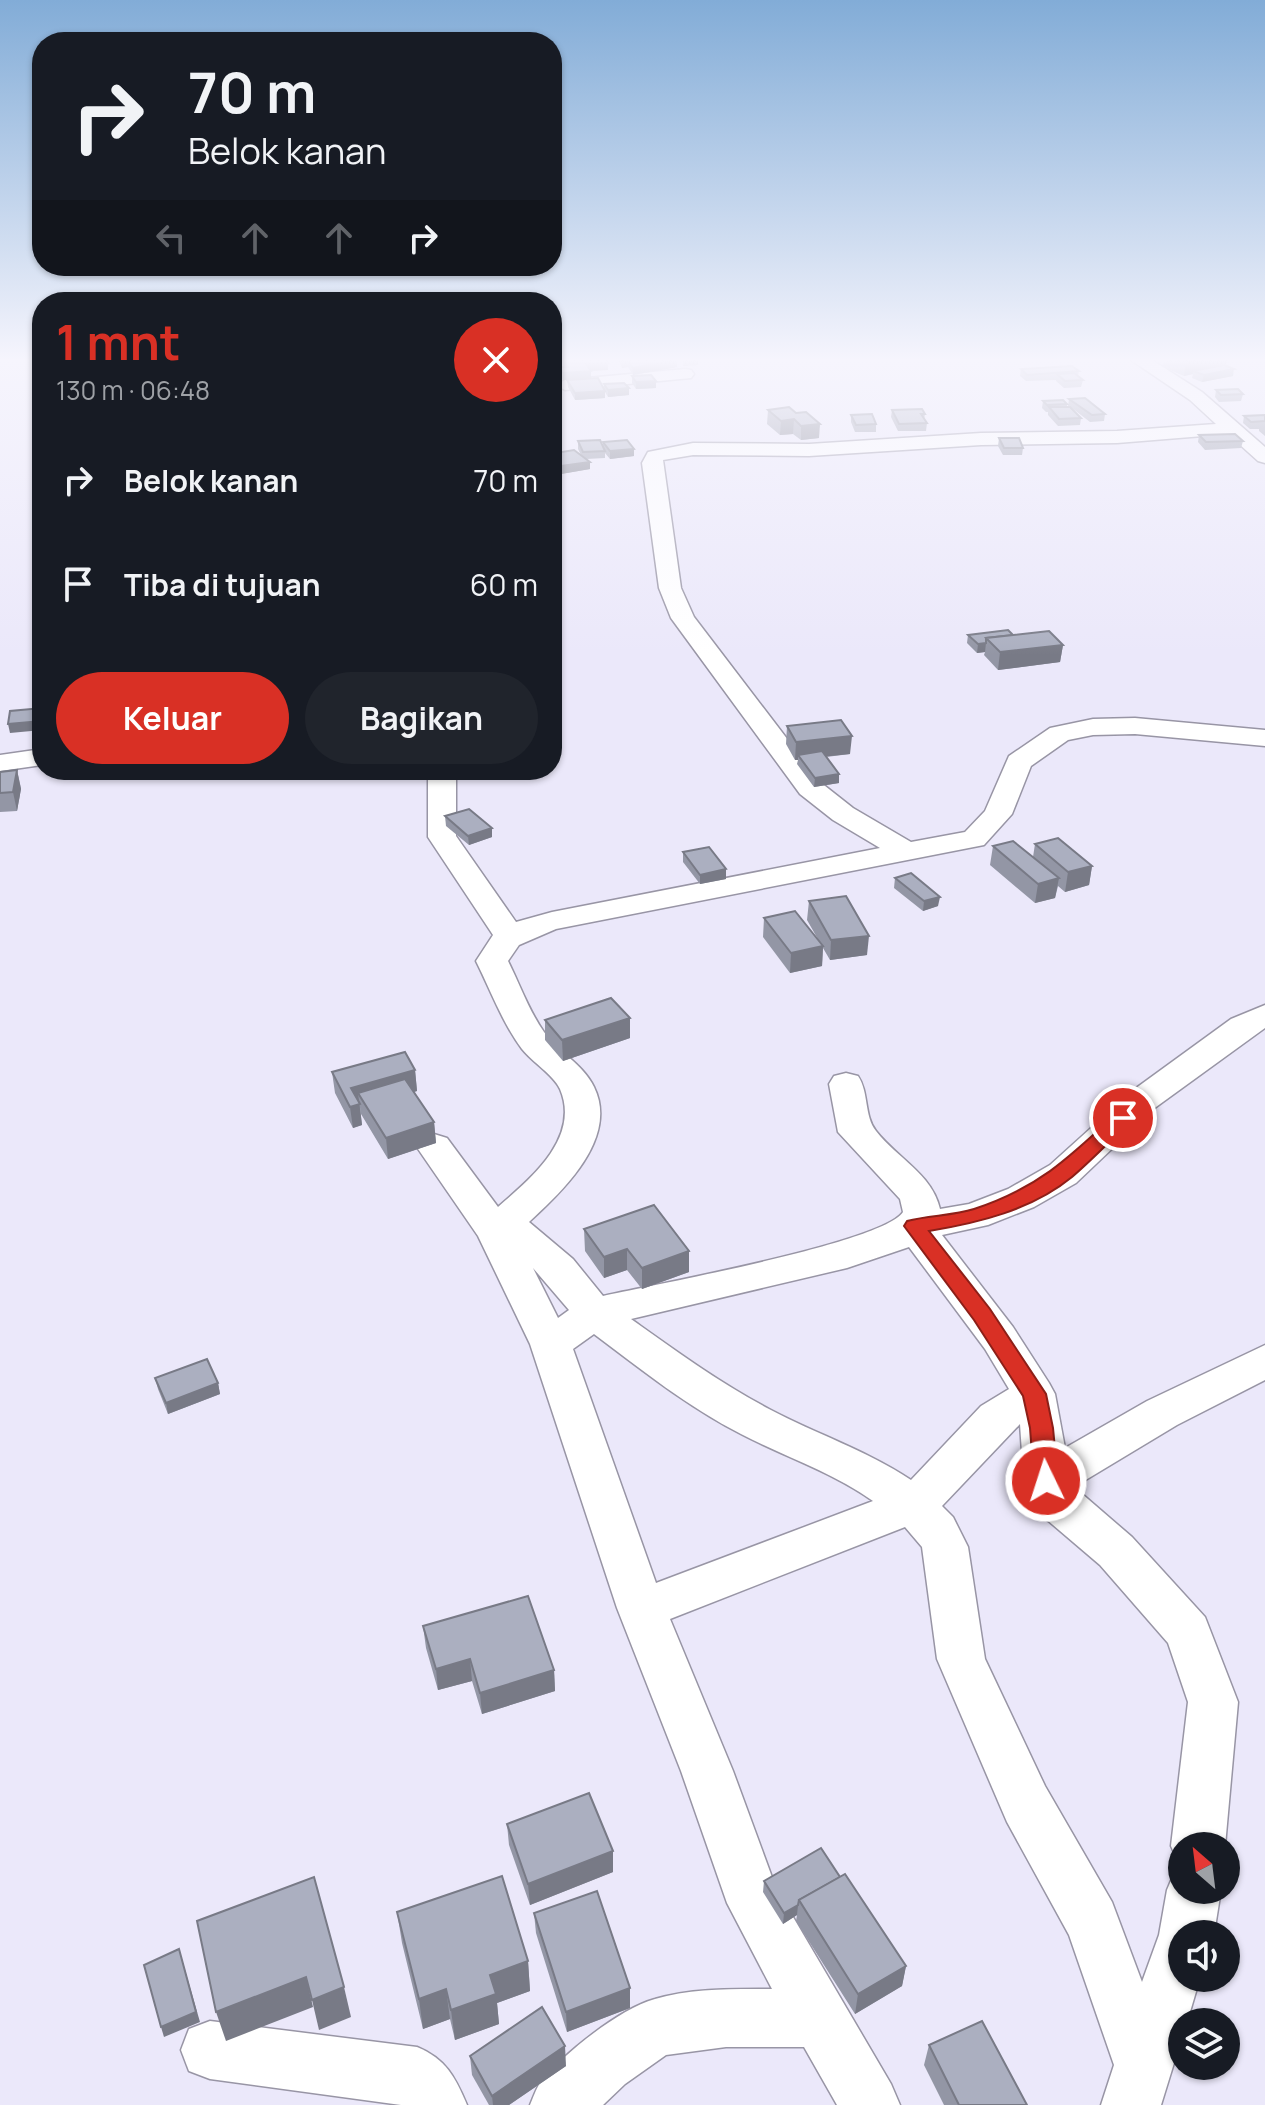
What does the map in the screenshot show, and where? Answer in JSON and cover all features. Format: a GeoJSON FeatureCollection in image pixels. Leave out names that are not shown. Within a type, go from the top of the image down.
{"type":"FeatureCollection","features":[{"type":"Feature","properties":{"kind":"street"},"geometry":{"type":"LineString","coordinates":[[654,458],[652,463],[670,588],[683,618],[810,788],[843,814],[907,852]]}},
{"type":"Feature","properties":{"kind":"street"},"geometry":{"type":"LineString","coordinates":[[500,1226],[552,1178],[574,1147],[584,1113],[577,1087],[535,1044],[492,961],[496,948],[510,937],[552,921],[974,839],[998,814],[1019,762],[1059,734],[1093,727],[1135,726],[1265,738]]}},
{"type":"Feature","properties":{"kind":"street"},"geometry":{"type":"LineString","coordinates":[[0,763],[32,758]]}},
{"type":"Feature","properties":{"kind":"street"},"geometry":{"type":"LineString","coordinates":[[442,780],[442,837],[510,937]]}},
{"type":"Feature","properties":{"kind":"street"},"geometry":{"type":"LineString","coordinates":[[551,1344],[594,1313],[847,1254],[898,1236],[914,1226],[975,1216],[1021,1198],[1063,1174],[1144,1099],[1243,1026],[1265,1015]]}},
{"type":"Feature","properties":{"kind":"street"},"geometry":{"type":"LineString","coordinates":[[846,1084],[856,1132],[918,1195],[922,1212],[914,1226]]}},
{"type":"Feature","properties":{"kind":"street"},"geometry":{"type":"LineString","coordinates":[[434,1146],[500,1226],[559,1269],[594,1313],[700,1391],[757,1423],[831,1455],[875,1479],[912,1505],[937,1530],[945,1547],[961,1659],[1026,1804],[1092,1922],[1137,2086]]}},
{"type":"Feature","properties":{"kind":"street"},"geometry":{"type":"LineString","coordinates":[[500,1226],[551,1344],[641,1608],[707,1771],[754,1903],[870,2105]]}},
{"type":"Feature","properties":{"kind":"street"},"geometry":{"type":"LineString","coordinates":[[914,1226],[982,1315],[1034,1394],[1042,1428],[1046,1481],[1062,1506],[1116,1551],[1188,1632],[1213,1702],[1199,1832]]}},
{"type":"Feature","properties":{"kind":"street"},"geometry":{"type":"LineString","coordinates":[[1046,1481],[1162,1413],[1265,1361]]}},
{"type":"Feature","properties":{"kind":"street"},"geometry":{"type":"LineString","coordinates":[[641,1608],[710,1586],[912,1505],[939,1483],[996,1418],[1034,1394]]}},
{"type":"Feature","properties":{"kind":"street"},"geometry":{"type":"LineString","coordinates":[[1137,2086],[1168,1990]]}},
{"type":"Feature","properties":{"kind":"street"},"geometry":{"type":"LineString","coordinates":[[560,2105],[604,2063],[656,2027],[726,2018],[819,2018]]}},
{"type":"Feature","properties":{"kind":"street"},"geometry":{"type":"LineString","coordinates":[[210,2050],[417,2077],[437,2105]]}},
{"type":"Feature","properties":{"kind":"building"},"geometry":{"type":"Polygon","coordinates":[[[562,458],[585,458],[590,462],[562,466],[562,458]]]}},
{"type":"Feature","properties":{"kind":"building"},"geometry":{"type":"Polygon","coordinates":[[[1008,630],[1013,635],[986,638],[986,643],[978,644],[968,635],[1008,630]]]}},
{"type":"Feature","properties":{"kind":"building"},"geometry":{"type":"Polygon","coordinates":[[[1049,631],[1063,645],[1000,652],[986,638],[1049,631]]]}},
{"type":"Feature","properties":{"kind":"building"},"geometry":{"type":"Polygon","coordinates":[[[32,709],[32,722],[8,724],[10,711],[32,709]]]}},
{"type":"Feature","properties":{"kind":"building"},"geometry":{"type":"Polygon","coordinates":[[[841,720],[852,736],[796,742],[787,726],[841,720]]]}},
{"type":"Feature","properties":{"kind":"building"},"geometry":{"type":"Polygon","coordinates":[[[822,751],[839,774],[815,778],[798,755],[822,751]]]}},
{"type":"Feature","properties":{"kind":"building"},"geometry":{"type":"Polygon","coordinates":[[[17,770],[13,792],[0,793],[0,772],[17,770]]]}},
{"type":"Feature","properties":{"kind":"building"},"geometry":{"type":"Polygon","coordinates":[[[469,809],[492,828],[468,836],[445,816],[469,809]]]}},
{"type":"Feature","properties":{"kind":"building"},"geometry":{"type":"Polygon","coordinates":[[[1058,838],[1092,866],[1068,872],[1035,844],[1058,838]]]}},
{"type":"Feature","properties":{"kind":"building"},"geometry":{"type":"Polygon","coordinates":[[[1013,841],[1059,878],[1038,884],[993,846],[1013,841]]]}},
{"type":"Feature","properties":{"kind":"building"},"geometry":{"type":"Polygon","coordinates":[[[709,847],[726,869],[700,875],[683,852],[709,847]]]}},
{"type":"Feature","properties":{"kind":"building"},"geometry":{"type":"Polygon","coordinates":[[[911,873],[940,897],[924,901],[895,878],[911,873]]]}},
{"type":"Feature","properties":{"kind":"building"},"geometry":{"type":"Polygon","coordinates":[[[846,896],[869,936],[831,940],[809,901],[846,896]]]}},
{"type":"Feature","properties":{"kind":"building"},"geometry":{"type":"Polygon","coordinates":[[[795,911],[823,946],[791,953],[764,918],[795,911]]]}},
{"type":"Feature","properties":{"kind":"building"},"geometry":{"type":"Polygon","coordinates":[[[611,998],[630,1018],[562,1040],[545,1020],[611,998]]]}},
{"type":"Feature","properties":{"kind":"building"},"geometry":{"type":"Polygon","coordinates":[[[405,1052],[415,1070],[351,1088],[360,1104],[350,1107],[332,1072],[405,1052]]]}},
{"type":"Feature","properties":{"kind":"building"},"geometry":{"type":"Polygon","coordinates":[[[405,1079],[434,1122],[386,1138],[358,1093],[405,1079]]]}},
{"type":"Feature","properties":{"kind":"building"},"geometry":{"type":"Polygon","coordinates":[[[654,1205],[689,1251],[642,1268],[627,1249],[604,1257],[584,1229],[654,1205]]]}},
{"type":"Feature","properties":{"kind":"building"},"geometry":{"type":"Polygon","coordinates":[[[207,1359],[218,1383],[166,1403],[155,1378],[207,1359]]]}},
{"type":"Feature","properties":{"kind":"building"},"geometry":{"type":"Polygon","coordinates":[[[528,1596],[554,1670],[480,1693],[470,1659],[436,1669],[423,1626],[528,1596]]]}},
{"type":"Feature","properties":{"kind":"building"},"geometry":{"type":"Polygon","coordinates":[[[589,1793],[613,1851],[528,1884],[507,1824],[589,1793]]]}},
{"type":"Feature","properties":{"kind":"building"},"geometry":{"type":"Polygon","coordinates":[[[821,1848],[840,1877],[799,1900],[798,1905],[784,1913],[764,1881],[821,1848]]]}},
{"type":"Feature","properties":{"kind":"building"},"geometry":{"type":"Polygon","coordinates":[[[845,1874],[906,1966],[858,1994],[799,1900],[845,1874]]]}},
{"type":"Feature","properties":{"kind":"building"},"geometry":{"type":"Polygon","coordinates":[[[502,1876],[528,1961],[490,1975],[496,1994],[451,2010],[446,1989],[419,1999],[397,1912],[502,1876]]]}},
{"type":"Feature","properties":{"kind":"building"},"geometry":{"type":"Polygon","coordinates":[[[314,1877],[344,1987],[312,2000],[306,1977],[216,2012],[197,1921],[314,1877]]]}},
{"type":"Feature","properties":{"kind":"building"},"geometry":{"type":"Polygon","coordinates":[[[597,1891],[630,1988],[566,2012],[534,1913],[597,1891]]]}},
{"type":"Feature","properties":{"kind":"building"},"geometry":{"type":"Polygon","coordinates":[[[179,1949],[196,2012],[161,2027],[144,1965],[179,1949]]]}},
{"type":"Feature","properties":{"kind":"building"},"geometry":{"type":"Polygon","coordinates":[[[542,2007],[565,2046],[492,2096],[470,2056],[542,2007]]]}},
{"type":"Feature","properties":{"kind":"building"},"geometry":{"type":"Polygon","coordinates":[[[982,2021],[1027,2105],[959,2105],[929,2045],[982,2021]]]}},
{"type":"Feature","properties":{"kind":"route"},"geometry":{"type":"LineString","coordinates":[[1046,1481],[1042,1428],[1034,1394],[999,1338],[914,1226],[975,1216],[1021,1198],[1063,1174],[1123,1118]]}}]}
